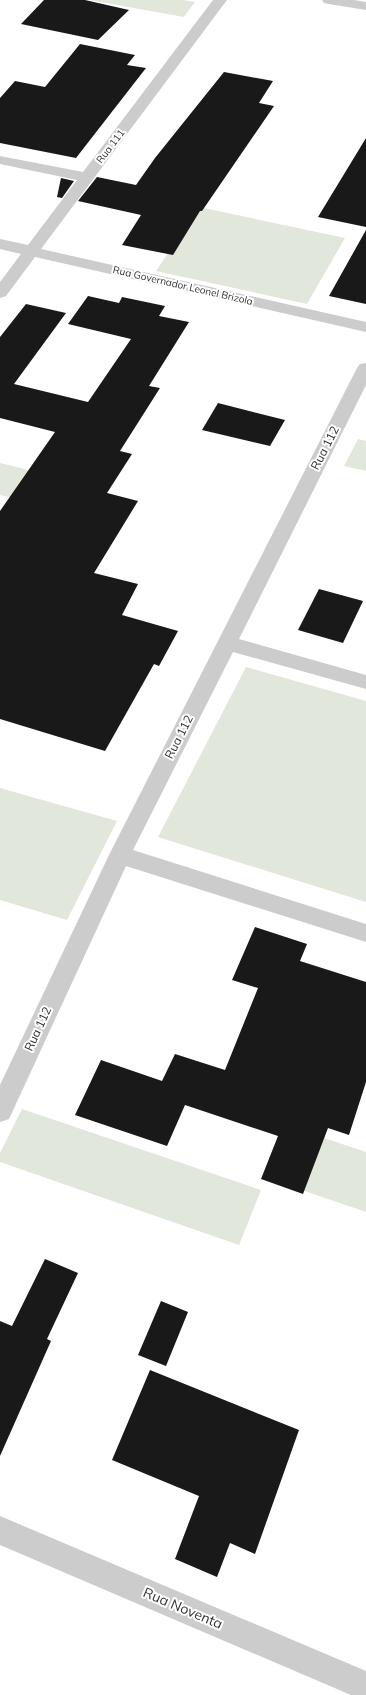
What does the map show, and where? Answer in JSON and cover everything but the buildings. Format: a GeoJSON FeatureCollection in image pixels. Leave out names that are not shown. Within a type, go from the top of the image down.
{"type":"FeatureCollection","features":[{"type":"Feature","properties":{"kind":"street","name":"Rua 111"},"geometry":{"type":"LineString","coordinates":[[0,293],[220,0]]}},
{"type":"Feature","properties":{"kind":"street"},"geometry":{"type":"LineString","coordinates":[[329,0],[366,6]]}},
{"type":"Feature","properties":{"kind":"street"},"geometry":{"type":"LineString","coordinates":[[0,160],[86,177]]}},
{"type":"Feature","properties":{"kind":"street","name":"Rua Governador Leonel Brizola"},"geometry":{"type":"LineString","coordinates":[[0,244],[366,327]]}},
{"type":"Feature","properties":{"kind":"street","name":"Rua 112"},"geometry":{"type":"LineString","coordinates":[[0,1111],[120,855],[366,368]]}},
{"type":"Feature","properties":{"kind":"street"},"geometry":{"type":"LineString","coordinates":[[226,643],[366,682]]}},
{"type":"Feature","properties":{"kind":"street"},"geometry":{"type":"LineString","coordinates":[[120,855],[366,933]]}},
{"type":"Feature","properties":{"kind":"street","name":"Rua Noventa"},"geometry":{"type":"LineString","coordinates":[[0,1530],[366,1686]]}},
{"type":"Feature","properties":{"kind":"shaded area"},"geometry":{"type":"Polygon","coordinates":[[[89,0],[183,0],[195,2],[184,17],[89,0]]]}},
{"type":"Feature","properties":{"kind":"shaded area"},"geometry":{"type":"Polygon","coordinates":[[[199,207],[345,238],[307,304],[156,271],[199,207]]]}},
{"type":"Feature","properties":{"kind":"shaded area"},"geometry":{"type":"Polygon","coordinates":[[[358,439],[366,441],[366,471],[344,466],[358,439]]]}},
{"type":"Feature","properties":{"kind":"shaded area"},"geometry":{"type":"Polygon","coordinates":[[[0,463],[78,482],[60,510],[0,495],[0,463]]]}},
{"type":"Feature","properties":{"kind":"shaded area"},"geometry":{"type":"Polygon","coordinates":[[[246,667],[366,701],[366,902],[158,837],[246,667]]]}},
{"type":"Feature","properties":{"kind":"shaded area"},"geometry":{"type":"Polygon","coordinates":[[[0,788],[117,821],[67,920],[0,900],[0,788]]]}},
{"type":"Feature","properties":{"kind":"shaded area"},"geometry":{"type":"Polygon","coordinates":[[[22,1109],[261,1190],[239,1245],[0,1162],[0,1153],[22,1109]]]}},
{"type":"Feature","properties":{"kind":"shaded area"},"geometry":{"type":"Polygon","coordinates":[[[303,1131],[366,1152],[366,1212],[284,1184],[303,1131]]]}}]}
